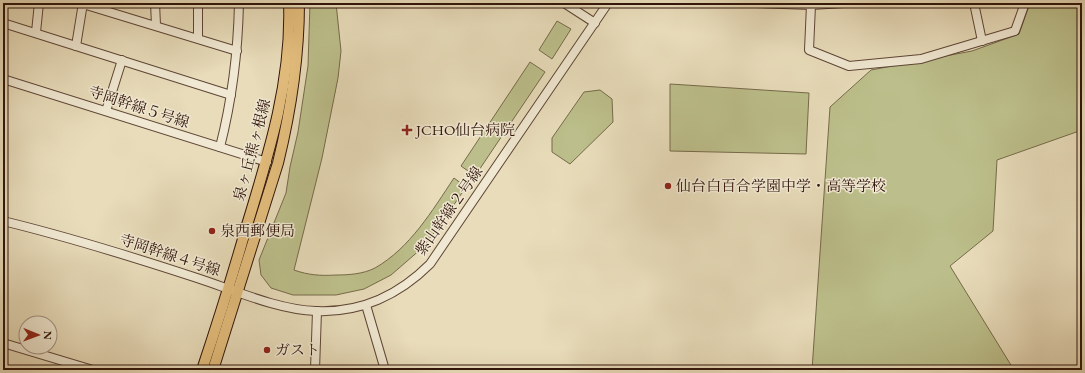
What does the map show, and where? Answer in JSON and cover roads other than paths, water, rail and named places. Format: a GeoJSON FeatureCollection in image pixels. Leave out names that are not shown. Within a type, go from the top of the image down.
{"type":"FeatureCollection","features":[{"type":"Feature","properties":{"kind":"main road","name":"泉ヶ丘熊ヶ根線"},"geometry":{"type":"LineString","coordinates":[[213,370],[267,162],[283,92],[289,3]]}},
{"type":"Feature","properties":{"kind":"main road","name":"泉ヶ丘熊ヶ根線"},"geometry":{"type":"LineString","coordinates":[[202,370],[233,290],[278,163],[285,134],[296,60],[299,3]]}},
{"type":"Feature","properties":{"kind":"street"},"geometry":{"type":"LineString","coordinates":[[36,32],[39,3]]}},
{"type":"Feature","properties":{"kind":"street"},"geometry":{"type":"LineString","coordinates":[[155,3],[156,26]]}},
{"type":"Feature","properties":{"kind":"street"},"geometry":{"type":"LineString","coordinates":[[198,3],[198,38]]}},
{"type":"Feature","properties":{"kind":"street"},"geometry":{"type":"LineString","coordinates":[[220,147],[228,115],[237,51],[239,3]]}},
{"type":"Feature","properties":{"kind":"street"},"geometry":{"type":"LineString","coordinates":[[564,3],[595,23]]}},
{"type":"Feature","properties":{"kind":"street","name":"紫山幹線２号線"},"geometry":{"type":"LineString","coordinates":[[233,290],[282,305],[317,311],[349,309],[366,305],[397,291],[416,279],[430,264],[608,3]]}},
{"type":"Feature","properties":{"kind":"street"},"geometry":{"type":"LineString","coordinates":[[756,3],[811,5],[844,3]]}},
{"type":"Feature","properties":{"kind":"street"},"geometry":{"type":"LineString","coordinates":[[974,3],[982,41]]}},
{"type":"Feature","properties":{"kind":"street"},"geometry":{"type":"LineString","coordinates":[[811,5],[809,50],[850,66],[922,59],[1015,31],[1025,3]]}},
{"type":"Feature","properties":{"kind":"street"},"geometry":{"type":"LineString","coordinates":[[76,46],[83,4],[237,51]]}},
{"type":"Feature","properties":{"kind":"street"},"geometry":{"type":"LineString","coordinates":[[3,23],[36,32],[231,95]]}},
{"type":"Feature","properties":{"kind":"street"},"geometry":{"type":"LineString","coordinates":[[106,111],[122,60]]}},
{"type":"Feature","properties":{"kind":"street","name":"寺岡幹線５号線"},"geometry":{"type":"LineString","coordinates":[[3,79],[267,162]]}},
{"type":"Feature","properties":{"kind":"street","name":"寺岡幹線４号線"},"geometry":{"type":"LineString","coordinates":[[3,221],[94,245],[233,290]]}},
{"type":"Feature","properties":{"kind":"street"},"geometry":{"type":"LineString","coordinates":[[366,305],[385,370]]}},
{"type":"Feature","properties":{"kind":"street"},"geometry":{"type":"LineString","coordinates":[[315,370],[317,311]]}},
{"type":"Feature","properties":{"kind":"street"},"geometry":{"type":"LineString","coordinates":[[3,343],[93,370]]}},
{"type":"Feature","properties":{"kind":"place","name":"JCHO仙台病院"},"geometry":{"type":"Point","coordinates":[407,130]}},
{"type":"Feature","properties":{"kind":"place","name":"仙台白百合学園中学・高等学校"},"geometry":{"type":"Point","coordinates":[668,186]}},
{"type":"Feature","properties":{"kind":"place","name":"泉西郵便局"},"geometry":{"type":"Point","coordinates":[212,231]}},
{"type":"Feature","properties":{"kind":"place","name":"ガスト"},"geometry":{"type":"Point","coordinates":[267,350]}}]}
